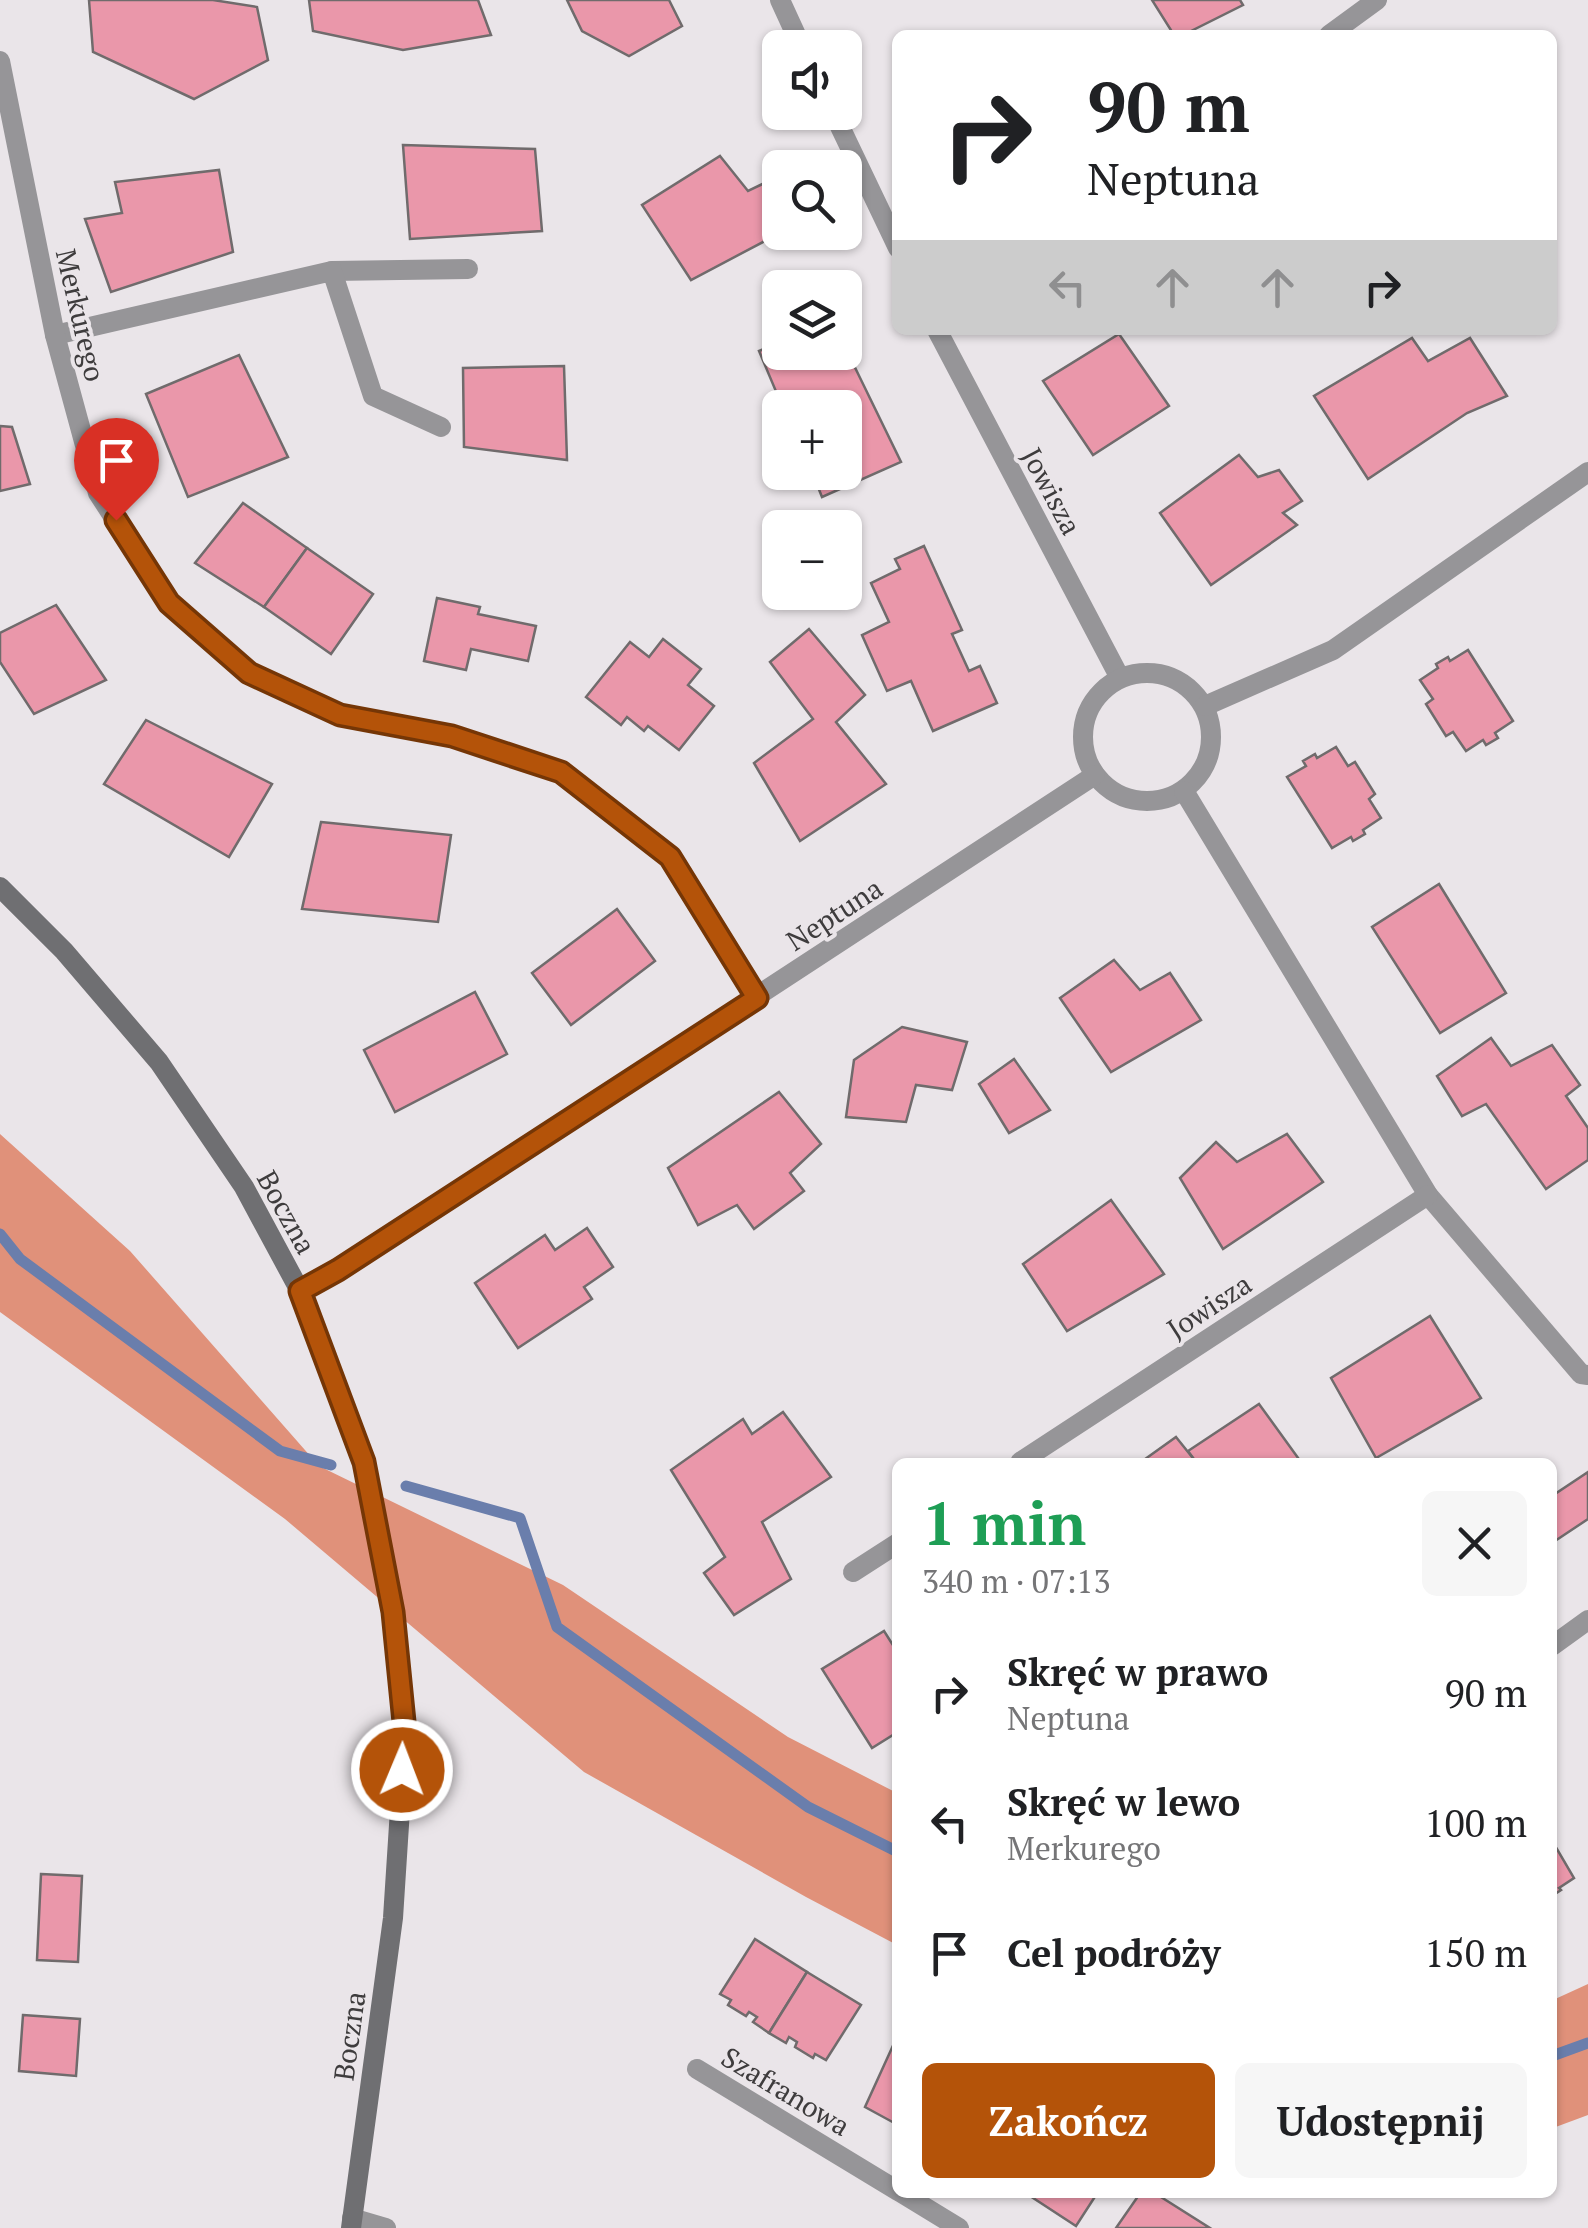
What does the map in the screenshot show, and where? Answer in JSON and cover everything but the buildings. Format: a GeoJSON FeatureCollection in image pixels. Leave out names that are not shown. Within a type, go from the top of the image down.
{"type":"FeatureCollection","features":[{"type":"Feature","properties":{"kind":"street"},"geometry":{"type":"LineString","coordinates":[[780,0],[794,30]]}},
{"type":"Feature","properties":{"kind":"street"},"geometry":{"type":"LineString","coordinates":[[1336,30],[1377,0]]}},
{"type":"Feature","properties":{"kind":"street","name":"Merkurego"},"geometry":{"type":"LineString","coordinates":[[0,61],[55,335],[98,493],[169,603],[249,673],[340,715],[452,736],[561,772],[670,857],[757,998]]}},
{"type":"Feature","properties":{"kind":"street"},"geometry":{"type":"LineString","coordinates":[[842,130],[892,235]]}},
{"type":"Feature","properties":{"kind":"street"},"geometry":{"type":"LineString","coordinates":[[55,335],[332,271],[468,269]]}},
{"type":"Feature","properties":{"kind":"street"},"geometry":{"type":"LineString","coordinates":[[332,271],[373,396],[442,427]]}},
{"type":"Feature","properties":{"kind":"street","name":"Jowisza"},"geometry":{"type":"LineString","coordinates":[[939,335],[1120,678]]}},
{"type":"Feature","properties":{"kind":"street"},"geometry":{"type":"LineString","coordinates":[[1205,706],[1334,650],[1588,472]]}},
{"type":"Feature","properties":{"kind":"street"},"geometry":{"type":"LineString","coordinates":[[1144,672],[1168,675],[1189,687],[1205,706],[1213,737],[1205,768],[1184,792],[1160,801],[1136,801],[1112,792],[1094,775],[1083,749],[1084,721],[1098,695],[1120,678],[1144,672]]}},
{"type":"Feature","properties":{"kind":"street","name":"Neptuna"},"geometry":{"type":"LineString","coordinates":[[300,1291],[757,998],[1094,775]]}},
{"type":"Feature","properties":{"kind":"street"},"geometry":{"type":"LineString","coordinates":[[1184,792],[1428,1195],[1581,1374],[1588,1375]]}},
{"type":"Feature","properties":{"kind":"street","name":"Boczna"},"geometry":{"type":"LineString","coordinates":[[0,887],[64,951],[159,1062],[244,1187],[300,1291],[364,1462],[393,1612],[405,1732],[393,1918],[351,2223]]}},
{"type":"Feature","properties":{"kind":"street","name":"Jowisza"},"geometry":{"type":"LineString","coordinates":[[1026,1458],[1428,1195]]}},
{"type":"Feature","properties":{"kind":"street"},"geometry":{"type":"LineString","coordinates":[[852,1572],[892,1547]]}},
{"type":"Feature","properties":{"kind":"street"},"geometry":{"type":"LineString","coordinates":[[1557,1642],[1588,1620]]}},
{"type":"Feature","properties":{"kind":"street","name":"Szafranowa"},"geometry":{"type":"LineString","coordinates":[[697,2069],[892,2188]]}},
{"type":"Feature","properties":{"kind":"street","name":"Szafranowa"},"geometry":{"type":"LineString","coordinates":[[909,2198],[959,2228]]}},
{"type":"Feature","properties":{"kind":"street"},"geometry":{"type":"LineString","coordinates":[[351,2223],[386,2228]]}},
{"type":"Feature","properties":{"kind":"shaded area"},"geometry":{"type":"Polygon","coordinates":[[[0,1134],[130,1251],[319,1466],[563,1585],[788,1737],[892,1790],[892,1942],[584,1772],[285,1519],[0,1312],[0,1134]]]}},
{"type":"Feature","properties":{"kind":"shaded area"},"geometry":{"type":"Polygon","coordinates":[[[1588,1984],[1588,2115],[1557,2127],[1557,1998],[1588,1984]]]}},
{"type":"Feature","properties":{"kind":"waterway"},"geometry":{"type":"LineString","coordinates":[[0,1234],[20,1259],[280,1451],[331,1465]]}},
{"type":"Feature","properties":{"kind":"waterway"},"geometry":{"type":"LineString","coordinates":[[406,1486],[520,1518],[557,1627],[808,1807],[892,1849]]}},
{"type":"Feature","properties":{"kind":"waterway"},"geometry":{"type":"LineString","coordinates":[[1557,2054],[1588,2043]]}},
{"type":"Feature","properties":{"kind":"route"},"geometry":{"type":"LineString","coordinates":[[116,520],[169,603],[249,673],[340,715],[452,736],[561,772],[670,857],[757,998],[300,1291],[364,1462],[393,1612],[405,1732],[402,1770]]}}]}
